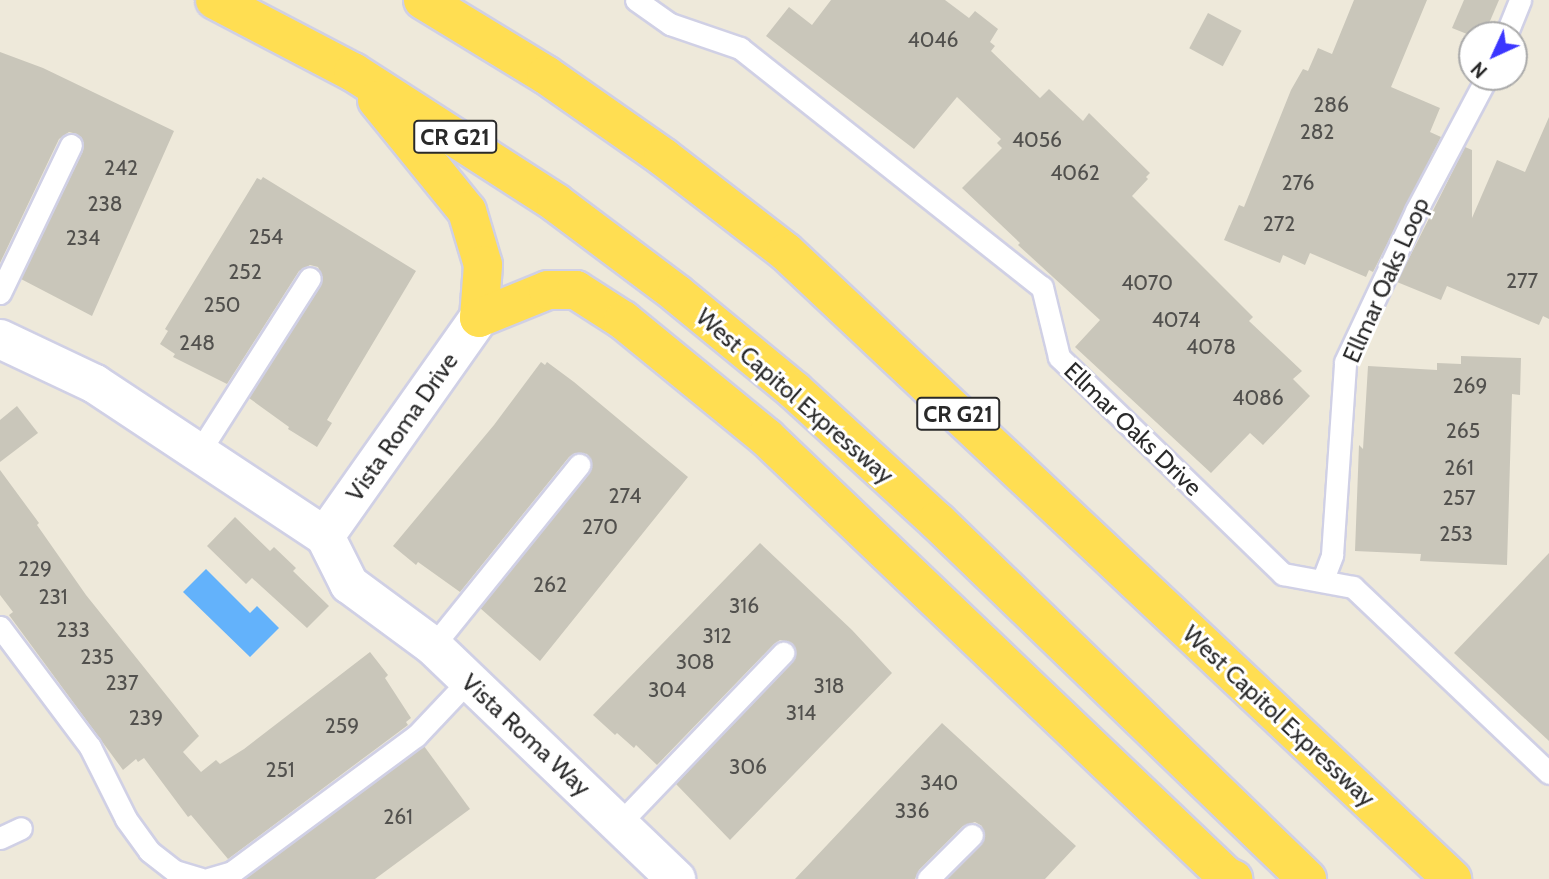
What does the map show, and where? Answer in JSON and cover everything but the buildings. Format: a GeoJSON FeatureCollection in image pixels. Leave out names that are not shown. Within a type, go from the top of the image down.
{"type":"FeatureCollection","features":[{"type":"Feature","properties":{"kind":"highway","name":"West Capitol Expressway"},"geometry":{"type":"LineString","coordinates":[[215,0],[353,72],[556,203],[677,294],[795,391],[937,521],[1307,879]]}},
{"type":"Feature","properties":{"kind":"highway","name":"West Capitol Expressway"},"geometry":{"type":"LineString","coordinates":[[423,0],[546,75],[663,157],[786,252],[1452,879]]}},
{"type":"Feature","properties":{"kind":"highway"},"geometry":{"type":"LineString","coordinates":[[353,72],[467,211],[483,265],[479,318],[548,290],[576,290],[623,320],[766,437],[1216,866],[1233,879]]}},
{"type":"Feature","properties":{"kind":"street","name":"Vista Roma Drive"},"geometry":{"type":"LineString","coordinates":[[325,536],[479,318]]}},
{"type":"Feature","properties":{"kind":"street","name":"Vista Roma Way"},"geometry":{"type":"LineString","coordinates":[[0,338],[95,384],[325,536],[349,584],[433,646],[620,823],[662,875]]}},
{"type":"Feature","properties":{"kind":"lane","name":"Ellmar Oaks Drive"},"geometry":{"type":"LineString","coordinates":[[636,0],[670,24],[740,48],[1042,287],[1059,357],[1283,574],[1323,579],[1353,587],[1549,773]]}},
{"type":"Feature","properties":{"kind":"lane"},"geometry":{"type":"LineString","coordinates":[[1512,21],[1520,0]]}},
{"type":"Feature","properties":{"kind":"lane","name":"Ellmar Oaks Loop"},"geometry":{"type":"LineString","coordinates":[[1323,579],[1332,555],[1345,362],[1416,211],[1480,91]]}},
{"type":"Feature","properties":{"kind":"lane"},"geometry":{"type":"LineString","coordinates":[[0,293],[71,145]]}},
{"type":"Feature","properties":{"kind":"lane"},"geometry":{"type":"LineString","coordinates":[[200,452],[310,278]]}},
{"type":"Feature","properties":{"kind":"lane"},"geometry":{"type":"LineString","coordinates":[[433,646],[579,465]]}},
{"type":"Feature","properties":{"kind":"lane"},"geometry":{"type":"LineString","coordinates":[[0,627],[90,747],[126,819],[149,851],[175,871],[201,879]]}},
{"type":"Feature","properties":{"kind":"lane"},"geometry":{"type":"LineString","coordinates":[[620,823],[783,653]]}},
{"type":"Feature","properties":{"kind":"lane"},"geometry":{"type":"LineString","coordinates":[[208,879],[232,872],[416,736],[468,681]]}},
{"type":"Feature","properties":{"kind":"lane"},"geometry":{"type":"LineString","coordinates":[[0,838],[21,828]]}},
{"type":"Feature","properties":{"kind":"lane"},"geometry":{"type":"LineString","coordinates":[[928,879],[972,835]]}},
{"type":"Feature","properties":{"kind":"water"},"geometry":{"type":"Polygon","coordinates":[[[206,569],[250,613],[257,606],[279,628],[250,657],[183,592],[206,569]]]}}]}
